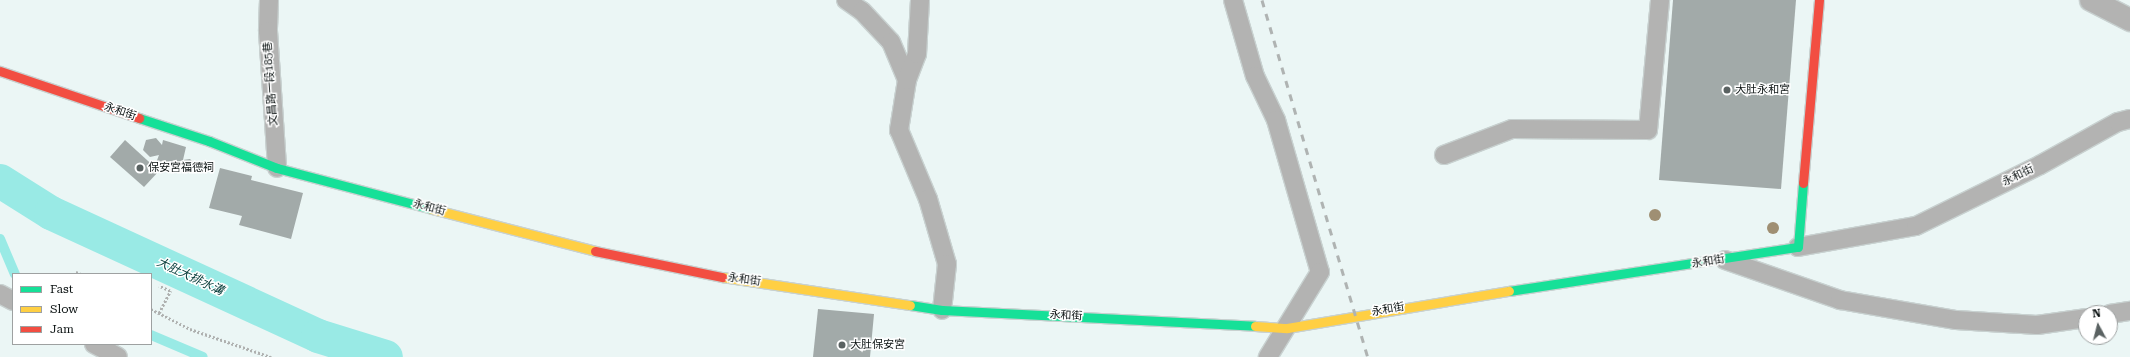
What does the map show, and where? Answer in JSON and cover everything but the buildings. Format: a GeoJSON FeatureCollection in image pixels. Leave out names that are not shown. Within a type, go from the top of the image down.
{"type":"FeatureCollection","features":[{"type":"Feature","properties":{"kind":"street"},"geometry":{"type":"LineString","coordinates":[[1798,247],[1819,0]]}},
{"type":"Feature","properties":{"kind":"street"},"geometry":{"type":"LineString","coordinates":[[2091,0],[2130,20]]}},
{"type":"Feature","properties":{"kind":"street","name":"永和街"},"geometry":{"type":"LineString","coordinates":[[0,71],[209,141],[277,168],[583,248],[715,276],[942,310],[1287,328],[1402,307],[1724,260],[1798,247]]}},
{"type":"Feature","properties":{"kind":"lane","name":"文昌路一段185巷"},"geometry":{"type":"LineString","coordinates":[[269,0],[268,31],[277,168]]}},
{"type":"Feature","properties":{"kind":"lane"},"geometry":{"type":"LineString","coordinates":[[846,0],[862,11],[891,42],[907,80]]}},
{"type":"Feature","properties":{"kind":"lane"},"geometry":{"type":"LineString","coordinates":[[920,0],[917,54],[907,80],[899,130],[928,199],[946,264],[942,310]]}},
{"type":"Feature","properties":{"kind":"lane"},"geometry":{"type":"LineString","coordinates":[[1234,0],[1255,76],[1276,120],[1320,272],[1268,357]]}},
{"type":"Feature","properties":{"kind":"lane"},"geometry":{"type":"LineString","coordinates":[[1444,155],[1512,129],[1648,130],[1660,0]]}},
{"type":"Feature","properties":{"kind":"lane","name":"永和街"},"geometry":{"type":"LineString","coordinates":[[1798,247],[1916,226],[2040,165],[2118,122],[2130,119]]}},
{"type":"Feature","properties":{"kind":"lane"},"geometry":{"type":"LineString","coordinates":[[1724,260],[1840,300],[1956,320],[2037,325],[2078,319]]}},
{"type":"Feature","properties":{"kind":"lane"},"geometry":{"type":"LineString","coordinates":[[0,294],[12,300]]}},
{"type":"Feature","properties":{"kind":"lane"},"geometry":{"type":"LineString","coordinates":[[2118,313],[2130,311]]}},
{"type":"Feature","properties":{"kind":"lane"},"geometry":{"type":"LineString","coordinates":[[96,345],[118,357]]}},
{"type":"Feature","properties":{"kind":"path"},"geometry":{"type":"LineString","coordinates":[[159,286],[170,291],[159,313]]}},
{"type":"Feature","properties":{"kind":"path"},"geometry":{"type":"LineString","coordinates":[[152,310],[190,329],[271,357]]}},
{"type":"Feature","properties":{"kind":"waterway","name":"大肚大排水溝"},"geometry":{"type":"LineString","coordinates":[[0,181],[51,213],[318,336],[386,357]]}},
{"type":"Feature","properties":{"kind":"waterway"},"geometry":{"type":"LineString","coordinates":[[0,239],[15,273]]}},
{"type":"Feature","properties":{"kind":"waterway"},"geometry":{"type":"LineString","coordinates":[[152,335],[203,357]]}},
{"type":"Feature","properties":{"kind":"railway"},"geometry":{"type":"LineString","coordinates":[[1262,0],[1368,357]]}},
{"type":"Feature","properties":{"kind":"traffic: fast"},"geometry":{"type":"LineString","coordinates":[[139,118],[209,141],[277,168],[432,209]]}},
{"type":"Feature","properties":{"kind":"traffic: fast"},"geometry":{"type":"LineString","coordinates":[[1509,291],[1798,247],[1803,183]]}},
{"type":"Feature","properties":{"kind":"traffic: fast"},"geometry":{"type":"LineString","coordinates":[[910,305],[942,310],[1255,326]]}},
{"type":"Feature","properties":{"kind":"traffic: slow"},"geometry":{"type":"LineString","coordinates":[[432,209],[595,251]]}},
{"type":"Feature","properties":{"kind":"traffic: slow"},"geometry":{"type":"LineString","coordinates":[[722,277],[910,305]]}},
{"type":"Feature","properties":{"kind":"traffic: slow"},"geometry":{"type":"LineString","coordinates":[[1255,326],[1287,328],[1509,291]]}},
{"type":"Feature","properties":{"kind":"traffic: jam"},"geometry":{"type":"LineString","coordinates":[[1803,183],[1819,0]]}},
{"type":"Feature","properties":{"kind":"traffic: jam"},"geometry":{"type":"LineString","coordinates":[[0,71],[139,118]]}},
{"type":"Feature","properties":{"kind":"traffic: jam"},"geometry":{"type":"LineString","coordinates":[[595,251],[722,277]]}},
{"type":"Feature","properties":{"kind":"place","name":"大肚永和宮"},"geometry":{"type":"Point","coordinates":[1727,90]}},
{"type":"Feature","properties":{"kind":"place","name":"保安宮福德祠"},"geometry":{"type":"Point","coordinates":[140,168]}},
{"type":"Feature","properties":{"kind":"place","name":"大肚保安宮"},"geometry":{"type":"Point","coordinates":[842,345]}}]}
